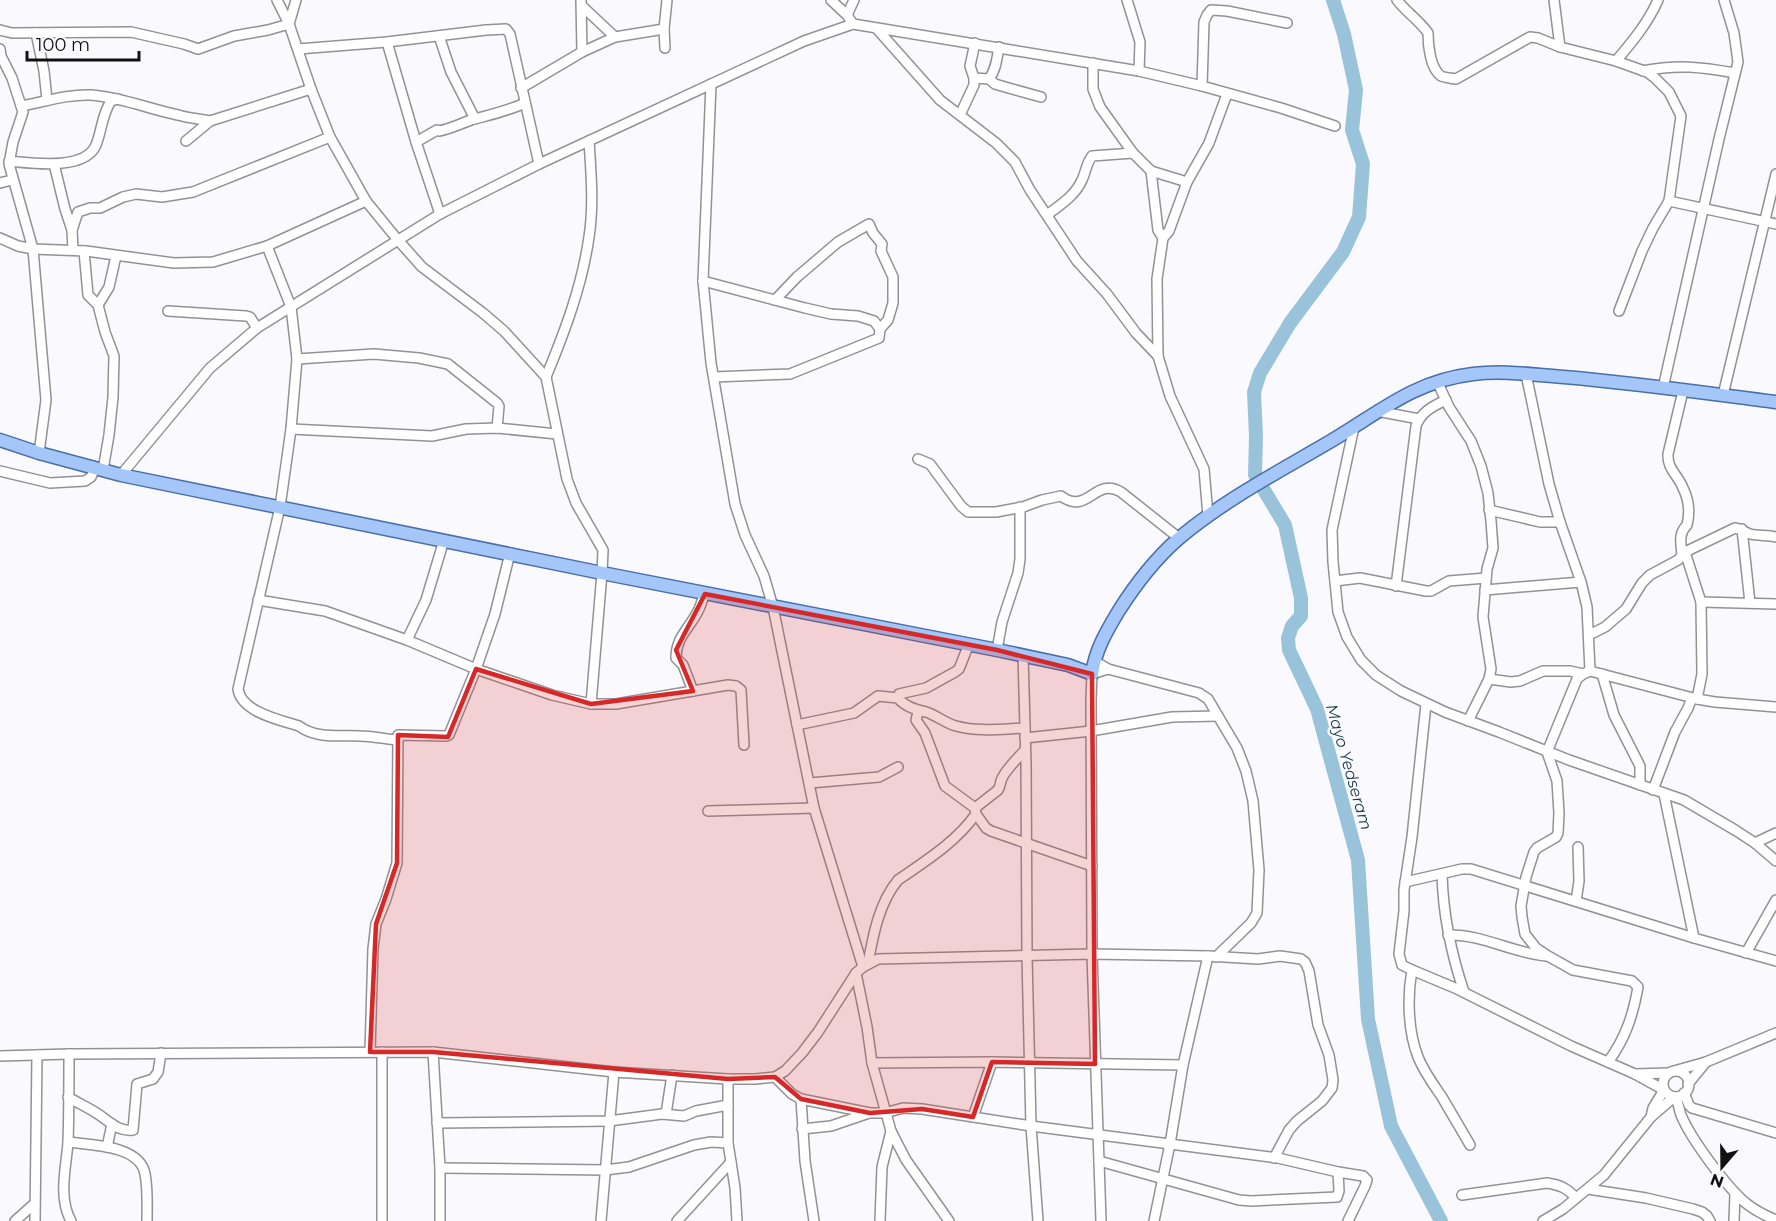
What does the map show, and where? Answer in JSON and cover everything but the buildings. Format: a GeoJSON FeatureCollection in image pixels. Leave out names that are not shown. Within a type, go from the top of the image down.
{"type":"FeatureCollection","features":[{"type":"Feature","properties":{"kind":"main road"},"geometry":{"type":"LineString","coordinates":[[0,440],[121,475],[705,594],[1068,664],[1092,674],[1094,661],[1111,624],[1134,588],[1179,538],[1208,516],[1401,396],[1437,381],[1477,373],[1526,374],[1776,402]]}},
{"type":"Feature","properties":{"kind":"main road"},"geometry":{"type":"LineString","coordinates":[[1068,664],[1094,661]]}},
{"type":"Feature","properties":{"kind":"street"},"geometry":{"type":"LineString","coordinates":[[277,0],[289,24],[330,137],[366,201],[422,267],[504,331],[546,377],[554,406],[557,434],[567,478],[576,503],[603,550],[591,704]]}},
{"type":"Feature","properties":{"kind":"street"},"geometry":{"type":"LineString","coordinates":[[289,24],[296,0]]}},
{"type":"Feature","properties":{"kind":"street"},"geometry":{"type":"LineString","coordinates":[[665,48],[667,0]]}},
{"type":"Feature","properties":{"kind":"street"},"geometry":{"type":"LineString","coordinates":[[831,0],[853,24]]}},
{"type":"Feature","properties":{"kind":"street"},"geometry":{"type":"LineString","coordinates":[[847,15],[854,0]]}},
{"type":"Feature","properties":{"kind":"street"},"geometry":{"type":"LineString","coordinates":[[1127,0],[1140,42],[1139,71]]}},
{"type":"Feature","properties":{"kind":"street"},"geometry":{"type":"LineString","coordinates":[[1397,0],[1407,14],[1421,23],[1428,33],[1428,46],[1434,65],[1439,74],[1445,77],[1456,79],[1530,37],[1644,70],[1669,92],[1681,116],[1669,201],[1642,251],[1619,311]]}},
{"type":"Feature","properties":{"kind":"street"},"geometry":{"type":"LineString","coordinates":[[1554,0],[1560,47]]}},
{"type":"Feature","properties":{"kind":"street"},"geometry":{"type":"LineString","coordinates":[[1616,61],[1638,34],[1658,0]]}},
{"type":"Feature","properties":{"kind":"street"},"geometry":{"type":"LineString","coordinates":[[1663,388],[1738,62],[1734,33],[1724,0]]}},
{"type":"Feature","properties":{"kind":"street"},"geometry":{"type":"LineString","coordinates":[[582,3],[615,37]]}},
{"type":"Feature","properties":{"kind":"street"},"geometry":{"type":"LineString","coordinates":[[582,3],[582,52]]}},
{"type":"Feature","properties":{"kind":"street"},"geometry":{"type":"LineString","coordinates":[[1202,86],[1204,22],[1211,10],[1287,23]]}},
{"type":"Feature","properties":{"kind":"street"},"geometry":{"type":"LineString","coordinates":[[0,30],[12,33],[131,32],[198,49],[234,36],[289,24]]}},
{"type":"Feature","properties":{"kind":"street"},"geometry":{"type":"LineString","coordinates":[[121,475],[210,368],[256,328],[397,239],[440,214],[539,164],[804,41],[853,24],[1139,71],[1281,108],[1335,126]]}},
{"type":"Feature","properties":{"kind":"street"},"geometry":{"type":"LineString","coordinates":[[298,49],[506,29],[510,34],[539,164]]}},
{"type":"Feature","properties":{"kind":"street"},"geometry":{"type":"LineString","coordinates":[[521,88],[582,52],[615,37],[664,29]]}},
{"type":"Feature","properties":{"kind":"street"},"geometry":{"type":"LineString","coordinates":[[877,29],[940,100],[996,143],[1015,162],[1077,261],[1107,294],[1136,333],[1158,356]]}},
{"type":"Feature","properties":{"kind":"street"},"geometry":{"type":"LineString","coordinates":[[36,33],[44,71],[46,100]]}},
{"type":"Feature","properties":{"kind":"street"},"geometry":{"type":"LineString","coordinates":[[439,36],[451,72],[474,119]]}},
{"type":"Feature","properties":{"kind":"street"},"geometry":{"type":"LineString","coordinates":[[387,42],[440,214]]}},
{"type":"Feature","properties":{"kind":"street"},"geometry":{"type":"LineString","coordinates":[[960,116],[974,85],[970,66],[975,43]]}},
{"type":"Feature","properties":{"kind":"street"},"geometry":{"type":"LineString","coordinates":[[989,79],[995,67],[999,47]]}},
{"type":"Feature","properties":{"kind":"street"},"geometry":{"type":"LineString","coordinates":[[0,49],[23,112],[9,161],[12,180],[25,216],[33,249],[46,400],[39,453]]}},
{"type":"Feature","properties":{"kind":"street"},"geometry":{"type":"LineString","coordinates":[[1093,63],[1093,89],[1100,107],[1133,153],[1151,171],[1187,183]]}},
{"type":"Feature","properties":{"kind":"street"},"geometry":{"type":"LineString","coordinates":[[1644,70],[1678,66],[1715,69],[1736,74]]}},
{"type":"Feature","properties":{"kind":"street"},"geometry":{"type":"LineString","coordinates":[[974,78],[989,79],[995,84],[1041,97]]}},
{"type":"Feature","properties":{"kind":"street"},"geometry":{"type":"LineString","coordinates":[[711,84],[703,281],[714,377],[735,504],[745,535],[765,576],[814,808],[862,968],[872,1063],[885,1113],[891,1131],[906,1160],[949,1221]]}},
{"type":"Feature","properties":{"kind":"street"},"geometry":{"type":"LineString","coordinates":[[186,141],[210,121],[311,89]]}},
{"type":"Feature","properties":{"kind":"street"},"geometry":{"type":"LineString","coordinates":[[1208,516],[1204,469],[1170,396],[1158,356],[1157,279],[1163,238],[1169,231],[1187,183],[1209,143],[1227,94]]}},
{"type":"Feature","properties":{"kind":"street"},"geometry":{"type":"LineString","coordinates":[[21,106],[46,100],[88,95],[118,99],[177,115],[210,121]]}},
{"type":"Feature","properties":{"kind":"street"},"geometry":{"type":"LineString","coordinates":[[9,161],[54,164],[86,157],[92,153],[97,143],[106,108],[111,101],[118,99]]}},
{"type":"Feature","properties":{"kind":"street"},"geometry":{"type":"LineString","coordinates":[[416,142],[437,130],[446,130],[525,103]]}},
{"type":"Feature","properties":{"kind":"street"},"geometry":{"type":"LineString","coordinates":[[72,230],[78,212],[82,210],[100,208],[111,201],[136,195],[162,197],[193,192],[330,137]]}},
{"type":"Feature","properties":{"kind":"street"},"geometry":{"type":"LineString","coordinates":[[546,377],[575,303],[590,236],[592,205],[589,141]]}},
{"type":"Feature","properties":{"kind":"street"},"geometry":{"type":"LineString","coordinates":[[1047,215],[1069,198],[1077,188],[1092,156],[1133,153]]}},
{"type":"Feature","properties":{"kind":"street"},"geometry":{"type":"LineString","coordinates":[[54,164],[72,230],[73,250]]}},
{"type":"Feature","properties":{"kind":"street"},"geometry":{"type":"LineString","coordinates":[[1151,171],[1158,230],[1163,238]]}},
{"type":"Feature","properties":{"kind":"street"},"geometry":{"type":"LineString","coordinates":[[1723,395],[1776,174]]}},
{"type":"Feature","properties":{"kind":"street"},"geometry":{"type":"LineString","coordinates":[[0,183],[12,180]]}},
{"type":"Feature","properties":{"kind":"street"},"geometry":{"type":"LineString","coordinates":[[0,238],[18,246],[33,249],[84,251],[174,263],[213,262],[267,246],[366,201]]}},
{"type":"Feature","properties":{"kind":"street"},"geometry":{"type":"LineString","coordinates":[[1669,201],[1776,224]]}},
{"type":"Feature","properties":{"kind":"street"},"geometry":{"type":"LineString","coordinates":[[714,377],[790,374],[879,338],[880,329],[888,320],[893,303],[894,277],[881,252],[882,244],[870,224],[838,242],[797,277],[775,300]]}},
{"type":"Feature","properties":{"kind":"street"},"geometry":{"type":"LineString","coordinates":[[267,246],[291,307],[297,359],[291,429],[280,507],[238,689],[241,700],[252,708],[306,730],[341,737],[361,736],[398,740]]}},
{"type":"Feature","properties":{"kind":"street"},"geometry":{"type":"LineString","coordinates":[[0,471],[50,483],[85,481],[99,469],[109,435],[115,368],[114,356],[98,305],[88,295],[84,251]]}},
{"type":"Feature","properties":{"kind":"street"},"geometry":{"type":"LineString","coordinates":[[98,305],[109,287],[116,256]]}},
{"type":"Feature","properties":{"kind":"street"},"geometry":{"type":"LineString","coordinates":[[703,281],[831,314],[858,316],[874,321],[880,329]]}},
{"type":"Feature","properties":{"kind":"street"},"geometry":{"type":"LineString","coordinates":[[168,311],[246,316],[250,317],[256,328]]}},
{"type":"Feature","properties":{"kind":"street"},"geometry":{"type":"LineString","coordinates":[[297,359],[374,354],[419,358],[448,364],[497,403],[499,406],[497,428]]}},
{"type":"Feature","properties":{"kind":"street"},"geometry":{"type":"LineString","coordinates":[[1526,374],[1541,449],[1560,522],[1587,606],[1589,634],[1587,672]]}},
{"type":"Feature","properties":{"kind":"street"},"geometry":{"type":"LineString","coordinates":[[1437,381],[1471,441],[1481,466],[1490,510],[1493,548],[1486,578],[1483,617],[1491,669],[1489,679],[1468,721]]}},
{"type":"Feature","properties":{"kind":"street"},"geometry":{"type":"LineString","coordinates":[[1653,790],[1675,732],[1694,698],[1702,674],[1701,602],[1680,536],[1681,530],[1687,525],[1689,507],[1684,489],[1668,462],[1683,391]]}},
{"type":"Feature","properties":{"kind":"street"},"geometry":{"type":"LineString","coordinates":[[1396,586],[1413,442],[1419,419],[1424,413],[1446,400]]}},
{"type":"Feature","properties":{"kind":"street"},"geometry":{"type":"LineString","coordinates":[[1377,411],[1419,419]]}},
{"type":"Feature","properties":{"kind":"street"},"geometry":{"type":"LineString","coordinates":[[1354,427],[1332,530],[1338,612],[1347,637],[1360,660],[1376,675],[1401,692],[1426,704],[1547,752],[1684,800],[1755,843],[1776,861]]}},
{"type":"Feature","properties":{"kind":"street"},"geometry":{"type":"LineString","coordinates":[[291,429],[432,436],[466,429],[497,428],[557,434]]}},
{"type":"Feature","properties":{"kind":"street"},"geometry":{"type":"LineString","coordinates":[[918,459],[930,464],[968,512],[996,512],[1061,496],[1068,502],[1076,503],[1105,488],[1112,488],[1121,492],[1179,538]]}},
{"type":"Feature","properties":{"kind":"street"},"geometry":{"type":"LineString","coordinates":[[997,650],[1002,622],[1018,573],[1020,507]]}},
{"type":"Feature","properties":{"kind":"street"},"geometry":{"type":"LineString","coordinates":[[1490,510],[1540,522],[1560,522]]}},
{"type":"Feature","properties":{"kind":"street"},"geometry":{"type":"LineString","coordinates":[[1589,634],[1605,627],[1626,609],[1642,583],[1650,575],[1678,560],[1684,553],[1735,528],[1742,529],[1749,534],[1776,537]]}},
{"type":"Feature","properties":{"kind":"street"},"geometry":{"type":"LineString","coordinates":[[1742,529],[1750,603]]}},
{"type":"Feature","properties":{"kind":"street"},"geometry":{"type":"LineString","coordinates":[[407,640],[426,600],[444,540]]}},
{"type":"Feature","properties":{"kind":"street"},"geometry":{"type":"LineString","coordinates":[[370,1052],[373,949],[376,924],[397,863],[398,735],[448,735],[476,669],[495,614],[510,554]]}},
{"type":"Feature","properties":{"kind":"street"},"geometry":{"type":"LineString","coordinates":[[1335,581],[1360,578],[1431,591],[1449,581],[1486,578]]}},
{"type":"Feature","properties":{"kind":"street"},"geometry":{"type":"LineString","coordinates":[[1485,590],[1581,582]]}},
{"type":"Feature","properties":{"kind":"street"},"geometry":{"type":"LineString","coordinates":[[693,691],[683,665],[676,658],[676,650],[705,594]]}},
{"type":"Feature","properties":{"kind":"street"},"geometry":{"type":"LineString","coordinates":[[258,600],[325,611],[407,640],[476,669],[552,695],[591,704],[616,704],[728,685],[736,686],[741,690],[744,745]]}},
{"type":"Feature","properties":{"kind":"street"},"geometry":{"type":"LineString","coordinates":[[1701,602],[1776,604]]}},
{"type":"Feature","properties":{"kind":"street"},"geometry":{"type":"LineString","coordinates":[[898,698],[899,694],[926,688],[959,669],[969,644]]}},
{"type":"Feature","properties":{"kind":"street"},"geometry":{"type":"LineString","coordinates":[[1023,655],[1029,1063],[1038,1221]]}},
{"type":"Feature","properties":{"kind":"street"},"geometry":{"type":"LineString","coordinates":[[1094,661],[1108,669],[1199,693],[1208,699],[1237,748],[1246,771],[1253,801],[1259,870],[1257,913],[1251,923],[1212,956],[1183,1065],[1154,1221]]}},
{"type":"Feature","properties":{"kind":"street"},"geometry":{"type":"LineString","coordinates":[[1101,1221],[1092,954],[1091,731],[1092,674],[1108,669]]}},
{"type":"Feature","properties":{"kind":"street"},"geometry":{"type":"LineString","coordinates":[[1489,679],[1511,682],[1520,681],[1544,671],[1587,672],[1715,702],[1776,707]]}},
{"type":"Feature","properties":{"kind":"street"},"geometry":{"type":"LineString","coordinates":[[1587,672],[1577,679],[1547,752],[1557,781],[1558,833],[1556,837],[1534,852],[1526,877],[1521,906],[1525,933],[1536,948],[1574,970],[1632,981],[1638,987],[1634,1013],[1626,1034],[1608,1062]]}},
{"type":"Feature","properties":{"kind":"street"},"geometry":{"type":"LineString","coordinates":[[1602,674],[1614,715],[1640,766],[1640,785]]}},
{"type":"Feature","properties":{"kind":"street"},"geometry":{"type":"LineString","coordinates":[[797,725],[854,713],[878,696],[898,698],[918,712],[926,712],[952,725],[979,730],[1025,728]]}},
{"type":"Feature","properties":{"kind":"street"},"geometry":{"type":"LineString","coordinates":[[1426,704],[1405,882],[1399,954],[1402,965],[1464,992],[1664,1090],[1681,1093],[1692,1108],[1776,1133]]}},
{"type":"Feature","properties":{"kind":"street"},"geometry":{"type":"LineString","coordinates":[[918,712],[916,720],[925,733],[945,786],[976,811],[986,828],[1092,866]]}},
{"type":"Feature","properties":{"kind":"street"},"geometry":{"type":"LineString","coordinates":[[1025,738],[1091,731],[1172,717],[1218,716]]}},
{"type":"Feature","properties":{"kind":"street"},"geometry":{"type":"LineString","coordinates":[[0,1056],[433,1052],[672,1076],[728,1079],[775,1077],[785,1071],[802,1053],[862,968],[891,888],[898,880],[965,830],[976,811],[999,790],[1000,781],[1026,750]]}},
{"type":"Feature","properties":{"kind":"street"},"geometry":{"type":"LineString","coordinates":[[810,783],[879,777],[898,767]]}},
{"type":"Feature","properties":{"kind":"street"},"geometry":{"type":"LineString","coordinates":[[1664,794],[1694,939]]}},
{"type":"Feature","properties":{"kind":"street"},"geometry":{"type":"LineString","coordinates":[[708,811],[814,808]]}},
{"type":"Feature","properties":{"kind":"street"},"geometry":{"type":"LineString","coordinates":[[1755,843],[1776,833]]}},
{"type":"Feature","properties":{"kind":"street"},"geometry":{"type":"LineString","coordinates":[[1576,902],[1579,881],[1578,847]]}},
{"type":"Feature","properties":{"kind":"street"},"geometry":{"type":"LineString","coordinates":[[1405,882],[1471,869],[1694,939],[1776,961]]}},
{"type":"Feature","properties":{"kind":"street"},"geometry":{"type":"LineString","coordinates":[[1442,874],[1448,935],[1464,992]]}},
{"type":"Feature","properties":{"kind":"street"},"geometry":{"type":"LineString","coordinates":[[1746,953],[1776,900]]}},
{"type":"Feature","properties":{"kind":"street"},"geometry":{"type":"LineString","coordinates":[[1448,935],[1462,935],[1520,952],[1548,956]]}},
{"type":"Feature","properties":{"kind":"street"},"geometry":{"type":"LineString","coordinates":[[862,968],[878,959],[888,958],[1092,954],[1258,959],[1280,956],[1300,959],[1305,962],[1309,971],[1318,1025],[1329,1055],[1334,1080],[1332,1088],[1322,1101],[1289,1130],[1274,1158]]}},
{"type":"Feature","properties":{"kind":"street"},"geometry":{"type":"LineString","coordinates":[[1412,970],[1409,994],[1411,1020],[1419,1058],[1426,1074],[1470,1145]]}},
{"type":"Feature","properties":{"kind":"street"},"geometry":{"type":"LineString","coordinates":[[1651,1117],[1653,1108],[1664,1090],[1663,1081],[1671,1072],[1706,1062],[1776,1033]]}},
{"type":"Feature","properties":{"kind":"street"},"geometry":{"type":"LineString","coordinates":[[382,1052],[382,1221]]}},
{"type":"Feature","properties":{"kind":"street"},"geometry":{"type":"LineString","coordinates":[[433,1052],[440,1168],[440,1221]]}},
{"type":"Feature","properties":{"kind":"street"},"geometry":{"type":"LineString","coordinates":[[68,1097],[112,1124],[122,1129],[133,1130],[137,1084],[153,1079],[158,1072],[161,1053]]}},
{"type":"Feature","properties":{"kind":"street"},"geometry":{"type":"LineString","coordinates":[[69,1054],[68,1142],[64,1190],[65,1206],[71,1221]]}},
{"type":"Feature","properties":{"kind":"street"},"geometry":{"type":"LineString","coordinates":[[35,1221],[37,1055]]}},
{"type":"Feature","properties":{"kind":"street"},"geometry":{"type":"LineString","coordinates":[[974,1117],[992,1062]]}},
{"type":"Feature","properties":{"kind":"street"},"geometry":{"type":"LineString","coordinates":[[1543,1221],[1563,1209],[1604,1175],[1651,1117],[1681,1093],[1706,1062]]}},
{"type":"Feature","properties":{"kind":"street"},"geometry":{"type":"LineString","coordinates":[[872,1063],[1183,1065]]}},
{"type":"Feature","properties":{"kind":"street"},"geometry":{"type":"LineString","coordinates":[[601,1221],[614,1071]]}},
{"type":"Feature","properties":{"kind":"street"},"geometry":{"type":"LineString","coordinates":[[1635,1074],[1678,1072],[1686,1076],[1681,1093],[1680,1113],[1688,1129],[1735,1194],[1748,1205],[1776,1220]]}},
{"type":"Feature","properties":{"kind":"street"},"geometry":{"type":"LineString","coordinates":[[666,1114],[672,1076]]}},
{"type":"Feature","properties":{"kind":"street"},"geometry":{"type":"LineString","coordinates":[[775,1077],[792,1095],[801,1099],[870,1113],[885,1113],[903,1108],[922,1109],[1031,1126],[1274,1158],[1364,1176],[1367,1180],[1365,1186],[1348,1221]]}},
{"type":"Feature","properties":{"kind":"street"},"geometry":{"type":"LineString","coordinates":[[728,1079],[728,1143],[737,1221]]}},
{"type":"Feature","properties":{"kind":"street"},"geometry":{"type":"LineString","coordinates":[[801,1099],[802,1129],[814,1221]]}},
{"type":"Feature","properties":{"kind":"street"},"geometry":{"type":"LineString","coordinates":[[437,1123],[609,1121],[666,1114],[684,1116],[696,1111],[728,1106]]}},
{"type":"Feature","properties":{"kind":"street"},"geometry":{"type":"LineString","coordinates":[[802,1129],[831,1126],[870,1113]]}},
{"type":"Feature","properties":{"kind":"street"},"geometry":{"type":"LineString","coordinates":[[107,1147],[112,1124]]}},
{"type":"Feature","properties":{"kind":"street"},"geometry":{"type":"LineString","coordinates":[[880,1221],[882,1167],[891,1131]]}},
{"type":"Feature","properties":{"kind":"street"},"geometry":{"type":"LineString","coordinates":[[68,1142],[125,1151],[136,1158],[142,1164],[145,1173],[147,1221]]}},
{"type":"Feature","properties":{"kind":"street"},"geometry":{"type":"LineString","coordinates":[[440,1168],[605,1170],[629,1167],[694,1145],[711,1142],[728,1143]]}},
{"type":"Feature","properties":{"kind":"street"},"geometry":{"type":"LineString","coordinates":[[1099,1161],[1239,1200],[1251,1201],[1336,1197],[1338,1172]]}},
{"type":"Feature","properties":{"kind":"street"},"geometry":{"type":"LineString","coordinates":[[677,1221],[731,1162]]}},
{"type":"Feature","properties":{"kind":"street"},"geometry":{"type":"LineString","coordinates":[[1462,1195],[1547,1183],[1569,1189],[1576,1198]]}},
{"type":"Feature","properties":{"kind":"street"},"geometry":{"type":"LineString","coordinates":[[1588,1189],[1646,1198],[1693,1209],[1702,1212],[1710,1221]]}},
{"type":"Feature","properties":{"kind":"street"},"geometry":{"type":"LineString","coordinates":[[1734,1221],[1735,1194]]}},
{"type":"Feature","properties":{"kind":"street"},"geometry":{"type":"LineString","coordinates":[[15,1221],[34,1204]]}},
{"type":"Feature","properties":{"kind":"highlighted area"},"geometry":{"type":"Polygon","coordinates":[[[705,594],[997,650],[1092,674],[1095,1064],[992,1062],[973,1117],[922,1109],[870,1113],[801,1099],[775,1077],[728,1079],[433,1052],[370,1052],[376,924],[397,863],[398,735],[448,737],[476,669],[591,704],[693,691],[676,650],[705,594]]]}},
{"type":"Feature","properties":{"kind":"waterway","name":"Mayo Yedseram"},"geometry":{"type":"LineString","coordinates":[[1333,0],[1344,34],[1356,90],[1352,130],[1363,164],[1359,217],[1343,252],[1290,323],[1260,373],[1254,392],[1255,475],[1285,525],[1301,598],[1301,616],[1292,626],[1288,638],[1289,650],[1317,709],[1358,860],[1368,1019],[1391,1126],[1441,1221]]}}]}
